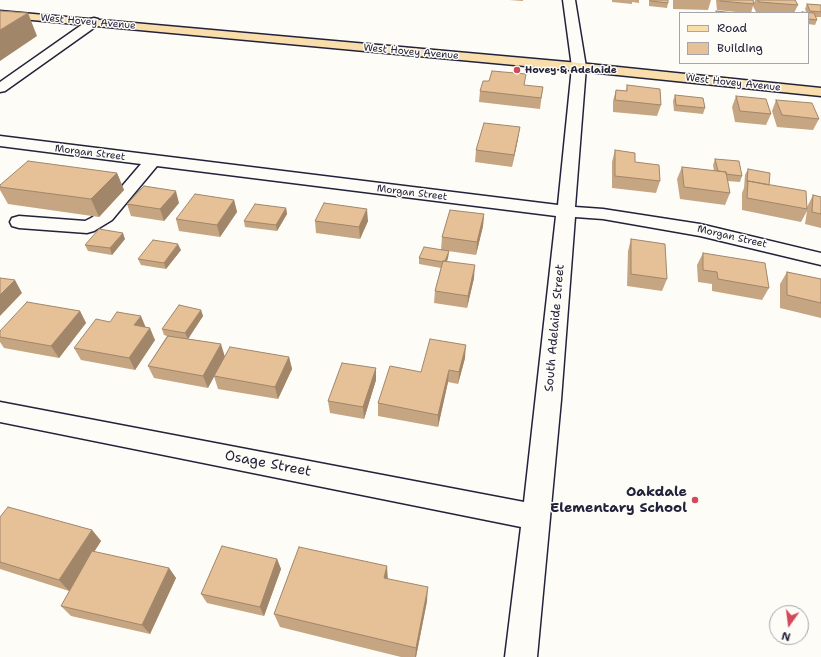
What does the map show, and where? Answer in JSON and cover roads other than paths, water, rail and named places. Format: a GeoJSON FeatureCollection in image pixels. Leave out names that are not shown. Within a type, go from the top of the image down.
{"type":"FeatureCollection","features":[{"type":"Feature","properties":{"kind":"main road","name":"West Hovey Avenue"},"geometry":{"type":"LineString","coordinates":[[0,14],[579,67],[821,92]]}},
{"type":"Feature","properties":{"kind":"street","name":"South Adelaide Street"},"geometry":{"type":"LineString","coordinates":[[521,657],[537,517],[579,67],[570,16],[569,0]]}},
{"type":"Feature","properties":{"kind":"street"},"geometry":{"type":"LineString","coordinates":[[13,28],[32,16]]}},
{"type":"Feature","properties":{"kind":"street"},"geometry":{"type":"LineString","coordinates":[[0,88],[94,22]]}},
{"type":"Feature","properties":{"kind":"street","name":"Morgan Street"},"geometry":{"type":"LineString","coordinates":[[0,141],[535,209],[603,214],[700,230],[821,259]]}},
{"type":"Feature","properties":{"kind":"street"},"geometry":{"type":"LineString","coordinates":[[19,222],[87,227],[98,222],[106,216],[153,160]]}},
{"type":"Feature","properties":{"kind":"street","name":"Osage Street"},"geometry":{"type":"LineString","coordinates":[[0,412],[537,517]]}},
{"type":"Feature","properties":{"kind":"place","name":"Hovey & Adelaide"},"geometry":{"type":"Point","coordinates":[517,70]}},
{"type":"Feature","properties":{"kind":"place","name":"Oakdale Elementary School"},"geometry":{"type":"Point","coordinates":[695,500]}}]}
